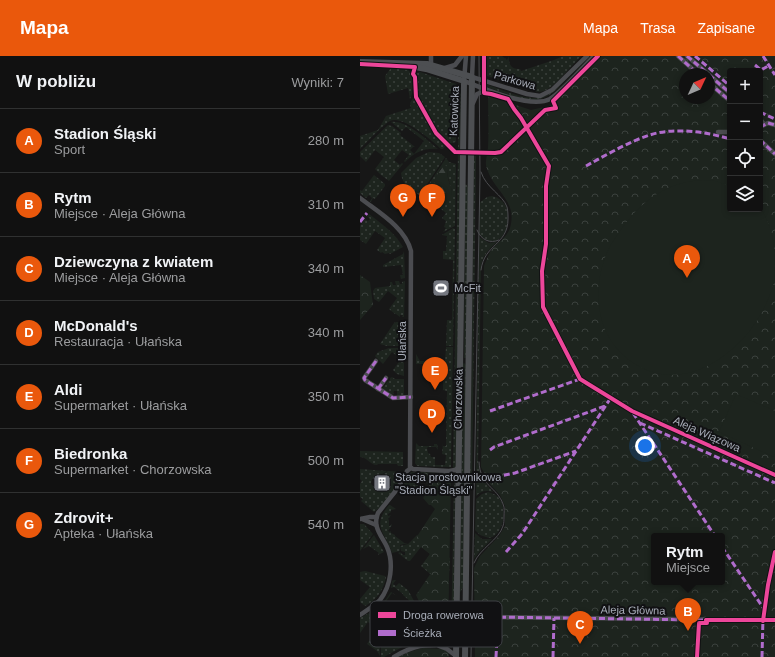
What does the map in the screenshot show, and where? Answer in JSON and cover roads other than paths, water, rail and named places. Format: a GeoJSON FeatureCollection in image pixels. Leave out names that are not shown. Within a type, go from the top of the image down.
{"type":"FeatureCollection","features":[{"type":"Feature","properties":{"kind":"main road"},"geometry":{"type":"LineString","coordinates":[[360,63],[431,64],[472,77]]}},
{"type":"Feature","properties":{"kind":"main road"},"geometry":{"type":"LineString","coordinates":[[360,63],[415,66],[464,81]]}},
{"type":"Feature","properties":{"kind":"main road","name":"Katowicka"},"geometry":{"type":"LineString","coordinates":[[471,140],[472,77]]}},
{"type":"Feature","properties":{"kind":"main road","name":"Katowicka"},"geometry":{"type":"LineString","coordinates":[[462,214],[464,81]]}},
{"type":"Feature","properties":{"kind":"main road","name":"Chorzowska"},"geometry":{"type":"LineString","coordinates":[[466,601],[471,140]]}},
{"type":"Feature","properties":{"kind":"main road"},"geometry":{"type":"LineString","coordinates":[[462,178],[471,178]]}},
{"type":"Feature","properties":{"kind":"main road","name":"Chorzowska"},"geometry":{"type":"LineString","coordinates":[[457,601],[462,214]]}},
{"type":"Feature","properties":{"kind":"main road"},"geometry":{"type":"LineString","coordinates":[[460,361],[469,361]]}},
{"type":"Feature","properties":{"kind":"main road"},"geometry":{"type":"LineString","coordinates":[[457,597],[466,591]]}},
{"type":"Feature","properties":{"kind":"street"},"geometry":{"type":"LineString","coordinates":[[426,69],[431,64],[432,56]]}},
{"type":"Feature","properties":{"kind":"street"},"geometry":{"type":"LineString","coordinates":[[445,68],[456,64],[462,56]]}},
{"type":"Feature","properties":{"kind":"street","name":"Katowicka"},"geometry":{"type":"LineString","coordinates":[[464,81],[466,56]]}},
{"type":"Feature","properties":{"kind":"street","name":"Katowicka"},"geometry":{"type":"LineString","coordinates":[[472,77],[473,56]]}},
{"type":"Feature","properties":{"kind":"street","name":"Parkowa"},"geometry":{"type":"LineString","coordinates":[[472,77],[527,94],[540,96],[552,90],[587,56]]}},
{"type":"Feature","properties":{"kind":"street","name":"Parkowa"},"geometry":{"type":"LineString","coordinates":[[464,81],[527,102],[538,102],[546,100],[554,95],[594,56]]}},
{"type":"Feature","properties":{"kind":"street"},"geometry":{"type":"LineString","coordinates":[[687,56],[700,68]]}},
{"type":"Feature","properties":{"kind":"street"},"geometry":{"type":"LineString","coordinates":[[680,57],[692,68]]}},
{"type":"Feature","properties":{"kind":"street"},"geometry":{"type":"LineString","coordinates":[[715,81],[727,91]]}},
{"type":"Feature","properties":{"kind":"street"},"geometry":{"type":"LineString","coordinates":[[715,88],[727,98]]}},
{"type":"Feature","properties":{"kind":"street"},"geometry":{"type":"LineString","coordinates":[[472,107],[477,94],[482,91],[489,90]]}},
{"type":"Feature","properties":{"kind":"street"},"geometry":{"type":"LineString","coordinates":[[723,95],[727,93]]}},
{"type":"Feature","properties":{"kind":"street"},"geometry":{"type":"LineString","coordinates":[[763,126],[770,123],[775,125]]}},
{"type":"Feature","properties":{"kind":"street"},"geometry":{"type":"LineString","coordinates":[[718,132],[727,133]]}},
{"type":"Feature","properties":{"kind":"street"},"geometry":{"type":"LineString","coordinates":[[763,144],[775,154]]}},
{"type":"Feature","properties":{"kind":"street","name":"Ułańska"},"geometry":{"type":"LineString","coordinates":[[360,198],[398,228],[407,240],[411,251],[411,468]]}},
{"type":"Feature","properties":{"kind":"street"},"geometry":{"type":"LineString","coordinates":[[376,361],[364,380],[393,398],[410,397]]}},
{"type":"Feature","properties":{"kind":"street"},"geometry":{"type":"LineString","coordinates":[[378,389],[386,378]]}},
{"type":"Feature","properties":{"kind":"street"},"geometry":{"type":"LineString","coordinates":[[379,601],[386,590],[389,580],[391,558],[377,530],[376,525],[378,513],[398,488],[407,470],[411,468],[449,470],[457,469],[459,465]]}},
{"type":"Feature","properties":{"kind":"street"},"geometry":{"type":"LineString","coordinates":[[449,470],[455,474],[459,481]]}},
{"type":"Feature","properties":{"kind":"street"},"geometry":{"type":"LineString","coordinates":[[361,519],[377,517]]}},
{"type":"Feature","properties":{"kind":"street"},"geometry":{"type":"LineString","coordinates":[[361,519],[376,525]]}},
{"type":"Feature","properties":{"kind":"street"},"geometry":{"type":"LineString","coordinates":[[360,614],[370,608]]}},
{"type":"Feature","properties":{"kind":"street","name":"Aleja Główna"},"geometry":{"type":"LineString","coordinates":[[502,617],[775,620]]}},
{"type":"Feature","properties":{"kind":"street"},"geometry":{"type":"LineString","coordinates":[[394,657],[404,651],[416,647]]}},
{"type":"Feature","properties":{"kind":"street"},"geometry":{"type":"LineString","coordinates":[[441,647],[447,649],[456,657]]}},
{"type":"Feature","properties":{"kind":"tram line"},"geometry":{"type":"LineString","coordinates":[[472,601],[480,176],[479,56]]}},
{"type":"Feature","properties":{"kind":"tram line"},"geometry":{"type":"LineString","coordinates":[[481,172],[483,178],[505,203],[508,219],[507,228],[504,234],[486,255],[481,270]]}},
{"type":"Feature","properties":{"kind":"tram line"},"geometry":{"type":"LineString","coordinates":[[477,230],[483,239],[492,242],[499,240]]}},
{"type":"Feature","properties":{"kind":"tram line"},"geometry":{"type":"LineString","coordinates":[[474,563],[480,553],[498,536],[504,520],[503,504],[482,476],[479,462]]}},
{"type":"Feature","properties":{"kind":"tram line"},"geometry":{"type":"LineString","coordinates":[[471,647],[471,657]]}},
{"type":"Feature","properties":{"kind":"place","name":"Zdrovit+"},"geometry":{"type":"Point","coordinates":[403,217]}},
{"type":"Feature","properties":{"kind":"place","name":"Biedronka"},"geometry":{"type":"Point","coordinates":[432,217]}},
{"type":"Feature","properties":{"kind":"place","name":"Stadion Śląski"},"geometry":{"type":"Point","coordinates":[687,278]}},
{"type":"Feature","properties":{"kind":"place","name":"McFit"},"geometry":{"type":"Point","coordinates":[441,288]}},
{"type":"Feature","properties":{"kind":"place","name":"Aldi"},"geometry":{"type":"Point","coordinates":[435,390]}},
{"type":"Feature","properties":{"kind":"place","name":"McDonald's"},"geometry":{"type":"Point","coordinates":[432,433]}},
{"type":"Feature","properties":{"kind":"place","name":"Stacja prostownikowa \"Stadion Śląski\""},"geometry":{"type":"Point","coordinates":[382,483]}},
{"type":"Feature","properties":{"kind":"place","name":"Rytm"},"geometry":{"type":"Point","coordinates":[688,631]}},
{"type":"Feature","properties":{"kind":"place","name":"Dziewczyna z kwiatem"},"geometry":{"type":"Point","coordinates":[580,644]}}]}
